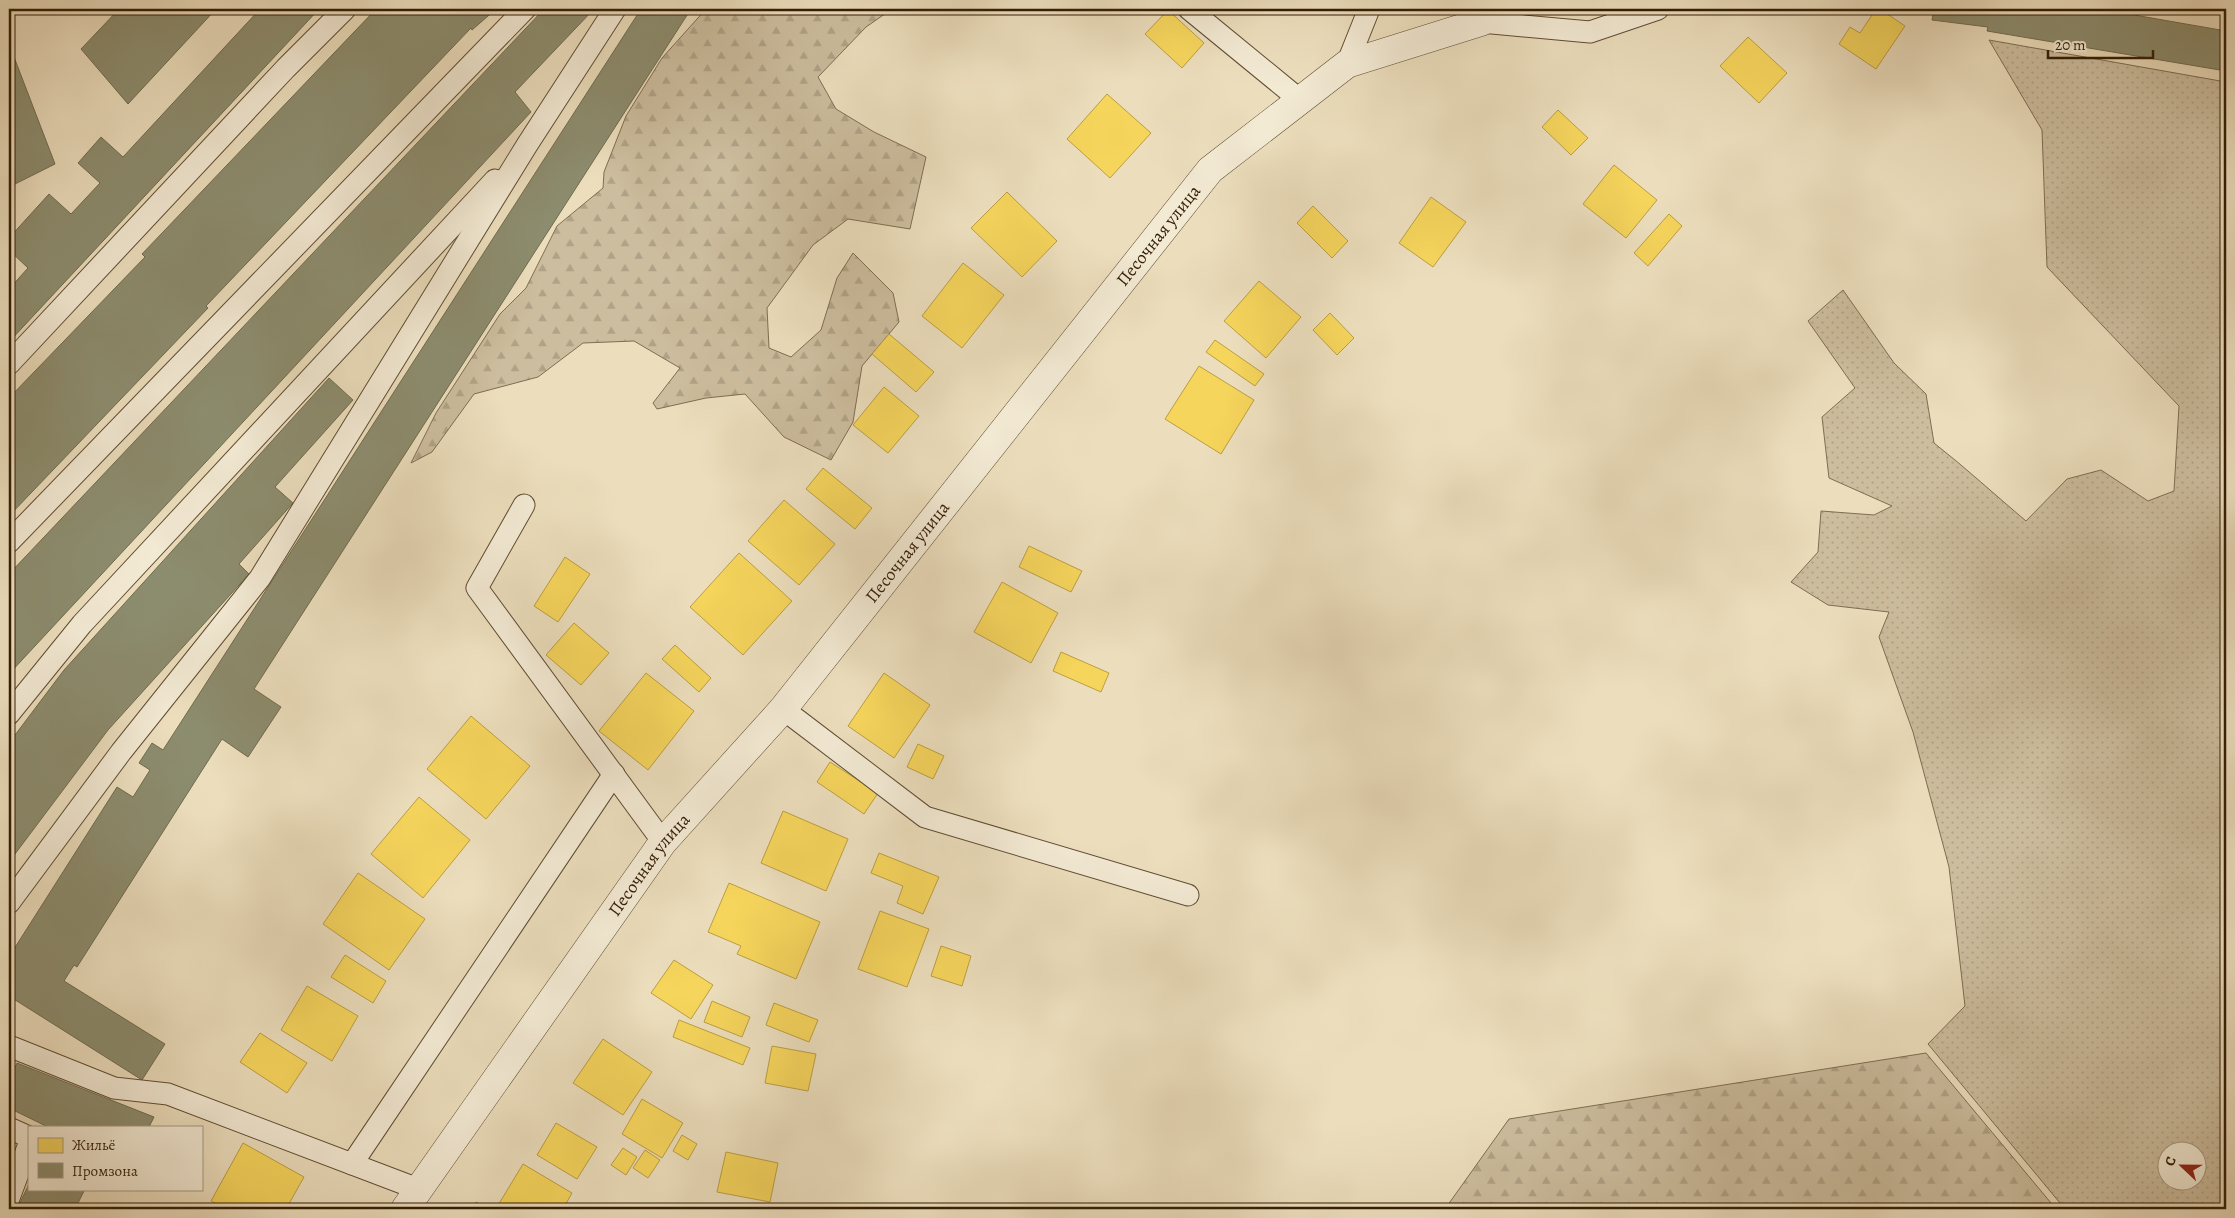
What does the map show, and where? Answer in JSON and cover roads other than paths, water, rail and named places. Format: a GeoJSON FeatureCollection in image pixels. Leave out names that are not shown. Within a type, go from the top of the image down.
{"type":"FeatureCollection","features":[{"type":"Feature","properties":{"kind":"street","name":"Песочная улица"},"geometry":{"type":"LineString","coordinates":[[411,1199],[663,842],[783,709],[1210,170],[1347,64],[1492,15]]}},
{"type":"Feature","properties":{"kind":"lane"},"geometry":{"type":"LineString","coordinates":[[9,364],[286,68],[345,9]]}},
{"type":"Feature","properties":{"kind":"lane"},"geometry":{"type":"LineString","coordinates":[[9,542],[525,9]]}},
{"type":"Feature","properties":{"kind":"lane"},"geometry":{"type":"LineString","coordinates":[[9,903],[121,752],[260,578],[527,145],[615,9]]}},
{"type":"Feature","properties":{"kind":"lane"},"geometry":{"type":"LineString","coordinates":[[1189,9],[1300,100]]}},
{"type":"Feature","properties":{"kind":"lane"},"geometry":{"type":"LineString","coordinates":[[1347,64],[1369,9]]}},
{"type":"Feature","properties":{"kind":"lane"},"geometry":{"type":"LineString","coordinates":[[1492,15],[1590,32],[1658,9]]}},
{"type":"Feature","properties":{"kind":"lane"},"geometry":{"type":"LineString","coordinates":[[9,714],[82,624],[527,145]]}},
{"type":"Feature","properties":{"kind":"lane"},"geometry":{"type":"LineString","coordinates":[[524,504],[478,588],[663,842]]}},
{"type":"Feature","properties":{"kind":"lane"},"geometry":{"type":"LineString","coordinates":[[783,709],[925,817],[1188,895]]}},
{"type":"Feature","properties":{"kind":"lane"},"geometry":{"type":"LineString","coordinates":[[352,1164],[614,774]]}},
{"type":"Feature","properties":{"kind":"lane"},"geometry":{"type":"LineString","coordinates":[[9,1046],[114,1088],[168,1094],[352,1164],[411,1199]]}},
{"type":"Feature","properties":{"kind":"lane"},"geometry":{"type":"LineString","coordinates":[[9,1128],[28,1137]]}},
{"type":"Feature","properties":{"kind":"lane"},"geometry":{"type":"LineString","coordinates":[[9,1198],[28,1147]]}}]}
